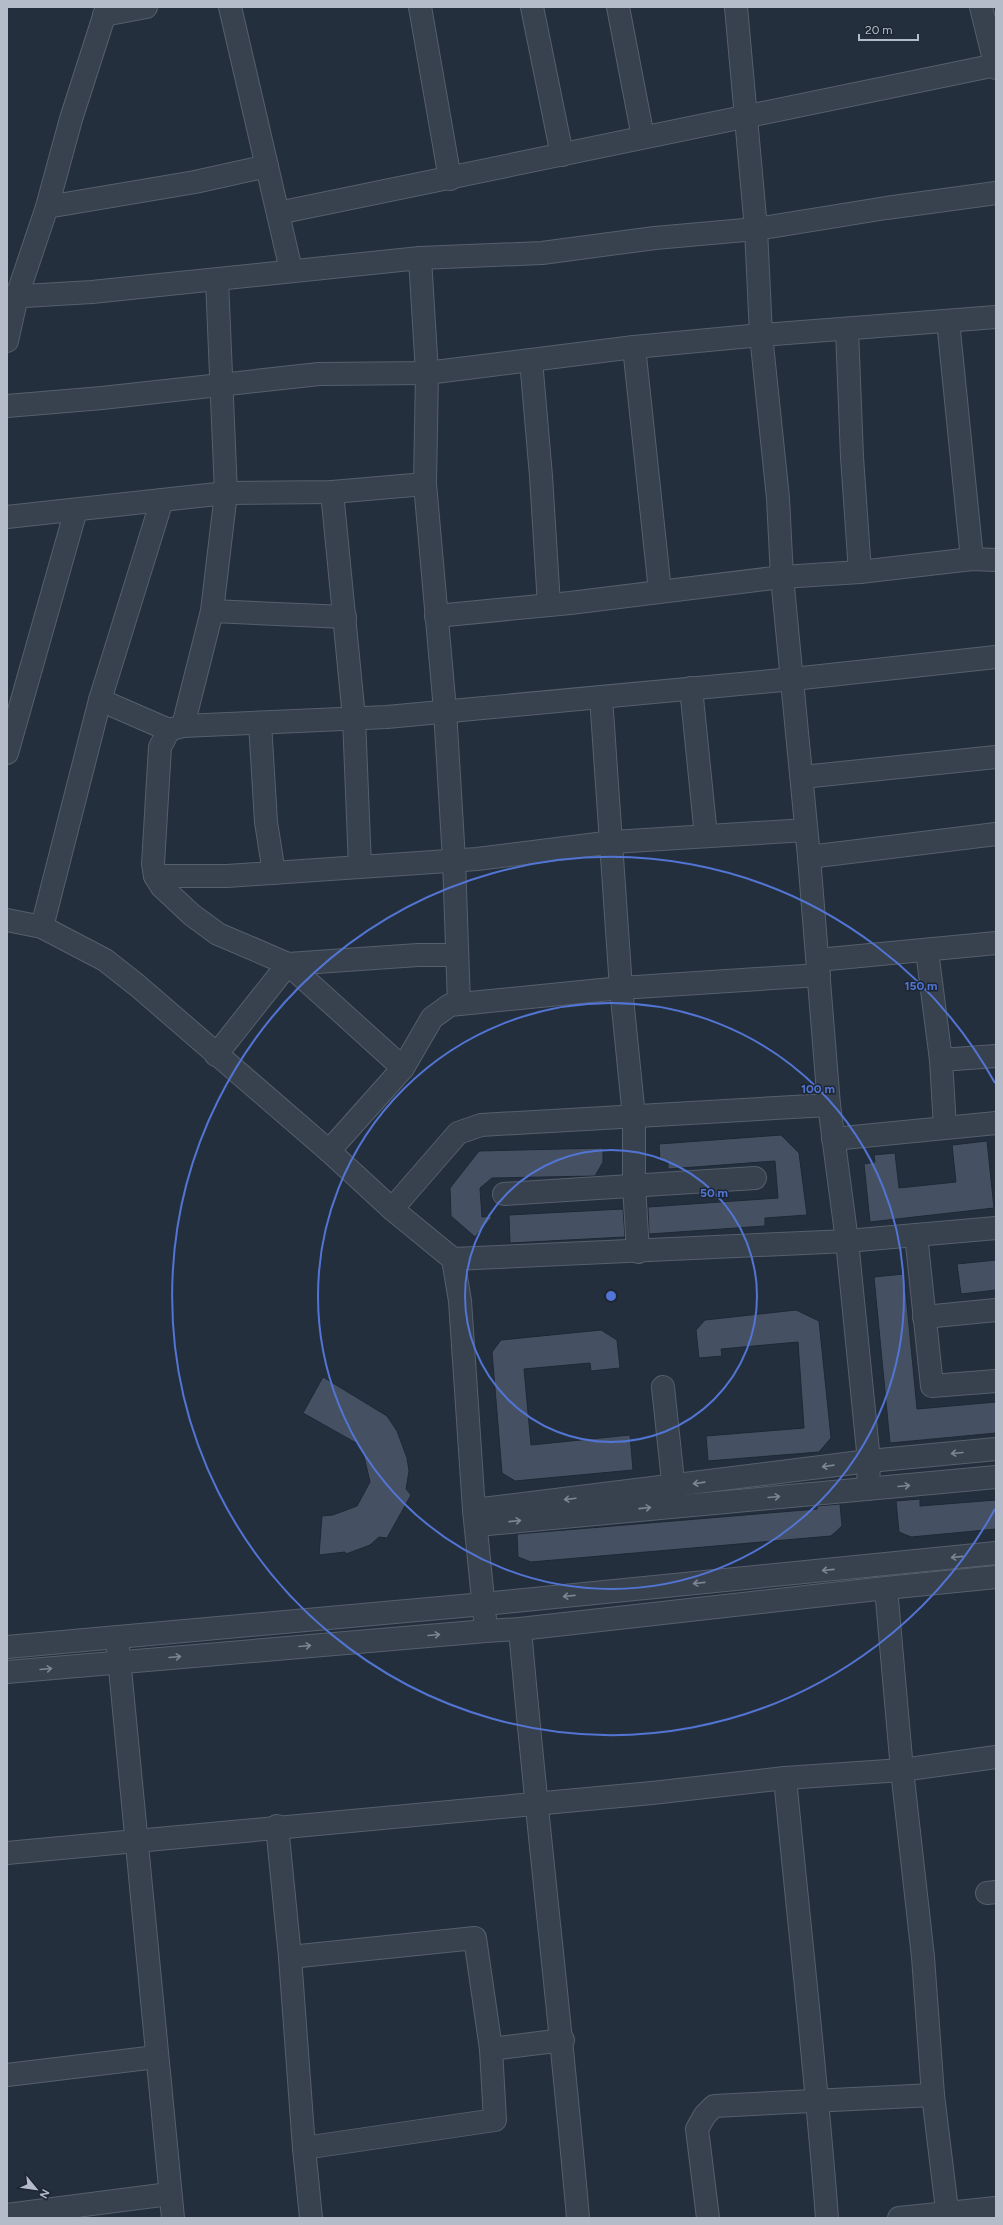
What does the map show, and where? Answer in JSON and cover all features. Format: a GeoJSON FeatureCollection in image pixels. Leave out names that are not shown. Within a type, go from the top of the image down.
{"type":"FeatureCollection","features":[{"type":"Feature","properties":{"kind":"street"},"geometry":{"type":"LineString","coordinates":[[7,341],[12,297],[47,207],[71,119],[105,11],[146,7]]}},
{"type":"Feature","properties":{"kind":"street"},"geometry":{"type":"LineString","coordinates":[[230,7],[291,270]]}},
{"type":"Feature","properties":{"kind":"street"},"geometry":{"type":"LineString","coordinates":[[420,7],[450,179]]}},
{"type":"Feature","properties":{"kind":"street"},"geometry":{"type":"LineString","coordinates":[[532,7],[562,155]]}},
{"type":"Feature","properties":{"kind":"street"},"geometry":{"type":"LineString","coordinates":[[618,7],[643,137]]}},
{"type":"Feature","properties":{"kind":"street"},"geometry":{"type":"LineString","coordinates":[[736,7],[756,229],[760,335],[778,498],[782,576],[793,679],[819,968],[829,1105],[848,1241],[869,1461],[868,1489]]}},
{"type":"Feature","properties":{"kind":"street"},"geometry":{"type":"LineString","coordinates":[[278,213],[450,179],[643,137],[996,66],[981,7]]}},
{"type":"Feature","properties":{"kind":"street"},"geometry":{"type":"LineString","coordinates":[[47,207],[196,182],[267,166]]}},
{"type":"Feature","properties":{"kind":"street"},"geometry":{"type":"LineString","coordinates":[[12,297],[92,292],[217,280],[291,270],[420,258],[542,253],[655,238],[756,229],[886,208],[996,193]]}},
{"type":"Feature","properties":{"kind":"street"},"geometry":{"type":"LineString","coordinates":[[420,258],[427,373],[425,484],[445,710],[454,860],[459,1004]]}},
{"type":"Feature","properties":{"kind":"street"},"geometry":{"type":"LineString","coordinates":[[217,280],[226,493],[212,611],[176,728],[160,747],[153,864],[154,876],[162,887],[192,915],[218,934],[288,964],[403,1068]]}},
{"type":"Feature","properties":{"kind":"street"},"geometry":{"type":"LineString","coordinates":[[7,406],[102,398],[319,374],[427,373],[634,347],[760,335],[847,330],[996,317]]}},
{"type":"Feature","properties":{"kind":"street"},"geometry":{"type":"LineString","coordinates":[[948,321],[972,559]]}},
{"type":"Feature","properties":{"kind":"street"},"geometry":{"type":"LineString","coordinates":[[847,330],[852,457],[860,572]]}},
{"type":"Feature","properties":{"kind":"street"},"geometry":{"type":"LineString","coordinates":[[634,347],[660,591]]}},
{"type":"Feature","properties":{"kind":"street"},"geometry":{"type":"LineString","coordinates":[[531,360],[541,476],[549,605]]}},
{"type":"Feature","properties":{"kind":"street"},"geometry":{"type":"LineString","coordinates":[[7,517],[226,493],[332,492],[425,484]]}},
{"type":"Feature","properties":{"kind":"street"},"geometry":{"type":"LineString","coordinates":[[332,492],[354,718],[360,867]]}},
{"type":"Feature","properties":{"kind":"street"},"geometry":{"type":"LineString","coordinates":[[42,927],[100,700],[162,500]]}},
{"type":"Feature","properties":{"kind":"street"},"geometry":{"type":"LineString","coordinates":[[7,753],[76,510]]}},
{"type":"Feature","properties":{"kind":"street"},"geometry":{"type":"LineString","coordinates":[[436,616],[549,605],[782,576],[860,572],[972,559],[996,560]]}},
{"type":"Feature","properties":{"kind":"street"},"geometry":{"type":"LineString","coordinates":[[212,611],[345,617]]}},
{"type":"Feature","properties":{"kind":"street"},"geometry":{"type":"LineString","coordinates":[[100,700],[176,728],[387,717],[445,710],[793,679],[996,657]]}},
{"type":"Feature","properties":{"kind":"street"},"geometry":{"type":"LineString","coordinates":[[691,688],[706,836]]}},
{"type":"Feature","properties":{"kind":"street"},"geometry":{"type":"LineString","coordinates":[[601,697],[613,842],[621,988],[634,1117],[634,1185],[638,1252]]}},
{"type":"Feature","properties":{"kind":"street"},"geometry":{"type":"LineString","coordinates":[[260,723],[266,822],[274,873]]}},
{"type":"Feature","properties":{"kind":"street"},"geometry":{"type":"LineString","coordinates":[[802,777],[996,757]]}},
{"type":"Feature","properties":{"kind":"street"},"geometry":{"type":"LineString","coordinates":[[154,876],[227,876],[360,867],[454,860],[613,842],[806,830]]}},
{"type":"Feature","properties":{"kind":"street"},"geometry":{"type":"LineString","coordinates":[[809,857],[996,834]]}},
{"type":"Feature","properties":{"kind":"street"},"geometry":{"type":"LineString","coordinates":[[7,920],[42,927],[105,960],[138,986],[328,1151],[392,1209],[453,1259],[460,1301],[475,1518],[486,1630]]}},
{"type":"Feature","properties":{"kind":"street"},"geometry":{"type":"LineString","coordinates":[[328,1151],[403,1068],[432,1018],[450,1005],[819,968],[927,951],[996,943]]}},
{"type":"Feature","properties":{"kind":"street"},"geometry":{"type":"LineString","coordinates":[[927,951],[941,1060],[945,1127]]}},
{"type":"Feature","properties":{"kind":"street"},"geometry":{"type":"LineString","coordinates":[[216,1055],[288,964],[418,955],[457,955]]}},
{"type":"Feature","properties":{"kind":"street"},"geometry":{"type":"LineString","coordinates":[[941,1060],[996,1056]]}},
{"type":"Feature","properties":{"kind":"street"},"geometry":{"type":"LineString","coordinates":[[392,1209],[458,1133],[481,1125],[829,1105]]}},
{"type":"Feature","properties":{"kind":"street"},"geometry":{"type":"LineString","coordinates":[[833,1139],[996,1122]]}},
{"type":"Feature","properties":{"kind":"street"},"geometry":{"type":"LineString","coordinates":[[504,1194],[755,1178]]}},
{"type":"Feature","properties":{"kind":"street"},"geometry":{"type":"LineString","coordinates":[[453,1259],[638,1252],[848,1241],[996,1228]]}},
{"type":"Feature","properties":{"kind":"street"},"geometry":{"type":"LineString","coordinates":[[916,1235],[932,1386],[996,1381]]}},
{"type":"Feature","properties":{"kind":"street"},"geometry":{"type":"LineString","coordinates":[[924,1317],[996,1310]]}},
{"type":"Feature","properties":{"kind":"street"},"geometry":{"type":"LineString","coordinates":[[664,1388],[675,1496]]}},
{"type":"Feature","properties":{"kind":"street"},"geometry":{"type":"LineString","coordinates":[[475,1518],[675,1496],[869,1461],[996,1450]]}},
{"type":"Feature","properties":{"kind":"street"},"geometry":{"type":"LineString","coordinates":[[675,1496],[868,1489],[996,1477]]}},
{"type":"Feature","properties":{"kind":"street"},"geometry":{"type":"LineString","coordinates":[[7,1647],[484,1604],[996,1553]]}},
{"type":"Feature","properties":{"kind":"street"},"geometry":{"type":"LineString","coordinates":[[7,1672],[486,1630],[520,1629],[996,1577]]}},
{"type":"Feature","properties":{"kind":"street"},"geometry":{"type":"LineString","coordinates":[[886,1588],[902,1770],[923,1957],[933,2095],[947,2215]]}},
{"type":"Feature","properties":{"kind":"street"},"geometry":{"type":"LineString","coordinates":[[520,1629],[536,1804],[562,2040],[578,2218]]}},
{"type":"Feature","properties":{"kind":"street"},"geometry":{"type":"LineString","coordinates":[[117,1636],[118,1662],[169,2194],[173,2218]]}},
{"type":"Feature","properties":{"kind":"street"},"geometry":{"type":"LineString","coordinates":[[7,1853],[136,1839],[536,1804],[785,1778],[902,1770],[996,1757]]}},
{"type":"Feature","properties":{"kind":"street"},"geometry":{"type":"LineString","coordinates":[[785,1778],[804,1983],[818,2102],[827,2218]]}},
{"type":"Feature","properties":{"kind":"street"},"geometry":{"type":"LineString","coordinates":[[277,1826],[290,1957],[304,2148],[311,2218]]}},
{"type":"Feature","properties":{"kind":"street"},"geometry":{"type":"LineString","coordinates":[[290,1957],[475,1938],[491,2049],[495,2120],[304,2148]]}},
{"type":"Feature","properties":{"kind":"street"},"geometry":{"type":"LineString","coordinates":[[491,2049],[562,2040]]}},
{"type":"Feature","properties":{"kind":"street"},"geometry":{"type":"LineString","coordinates":[[7,2075],[156,2057]]}},
{"type":"Feature","properties":{"kind":"street"},"geometry":{"type":"LineString","coordinates":[[708,2218],[697,2129],[705,2115],[714,2106],[818,2102],[933,2095]]}},
{"type":"Feature","properties":{"kind":"street"},"geometry":{"type":"LineString","coordinates":[[17,2216],[169,2194]]}},
{"type":"Feature","properties":{"kind":"street"},"geometry":{"type":"LineString","coordinates":[[899,2218],[947,2215],[996,2208]]}},
{"type":"Feature","properties":{"kind":"building"},"geometry":{"type":"Polygon","coordinates":[[[781,1135],[799,1153],[807,1215],[765,1218],[765,1226],[649,1234],[648,1207],[778,1198],[775,1161],[668,1169],[668,1161],[660,1161],[659,1144],[781,1135]]]}},
{"type":"Feature","properties":{"kind":"building"},"geometry":{"type":"Polygon","coordinates":[[[987,1141],[994,1208],[870,1222],[864,1164],[875,1162],[874,1155],[895,1153],[899,1188],[956,1182],[952,1145],[987,1141]]]}},
{"type":"Feature","properties":{"kind":"building"},"geometry":{"type":"Polygon","coordinates":[[[603,1148],[603,1162],[595,1176],[492,1178],[480,1188],[482,1217],[493,1216],[475,1237],[451,1216],[450,1188],[479,1151],[603,1148]]]}},
{"type":"Feature","properties":{"kind":"building"},"geometry":{"type":"Polygon","coordinates":[[[623,1209],[625,1237],[510,1243],[509,1215],[623,1209]]]}},
{"type":"Feature","properties":{"kind":"building"},"geometry":{"type":"Polygon","coordinates":[[[996,1260],[996,1290],[961,1294],[957,1264],[996,1260]]]}},
{"type":"Feature","properties":{"kind":"building"},"geometry":{"type":"Polygon","coordinates":[[[904,1274],[917,1409],[996,1402],[996,1433],[890,1443],[874,1277],[904,1274]]]}},
{"type":"Feature","properties":{"kind":"building"},"geometry":{"type":"Polygon","coordinates":[[[796,1310],[819,1321],[831,1438],[819,1452],[708,1461],[706,1436],[804,1428],[798,1342],[721,1349],[722,1356],[699,1358],[696,1330],[705,1320],[796,1310]]]}},
{"type":"Feature","properties":{"kind":"building"},"geometry":{"type":"Polygon","coordinates":[[[601,1330],[617,1340],[620,1368],[591,1371],[590,1363],[524,1369],[531,1445],[630,1435],[633,1470],[515,1481],[502,1473],[492,1352],[501,1340],[601,1330]]]}},
{"type":"Feature","properties":{"kind":"building"},"geometry":{"type":"Polygon","coordinates":[[[323,1377],[387,1416],[397,1431],[407,1458],[409,1471],[406,1489],[411,1495],[387,1538],[379,1537],[370,1545],[346,1554],[345,1552],[319,1555],[322,1516],[333,1515],[357,1506],[370,1482],[363,1452],[358,1444],[303,1413],[323,1377]]]}},
{"type":"Feature","properties":{"kind":"building"},"geometry":{"type":"Polygon","coordinates":[[[920,1499],[920,1506],[996,1500],[996,1529],[911,1537],[899,1532],[896,1501],[920,1499]]]}},
{"type":"Feature","properties":{"kind":"building"},"geometry":{"type":"Polygon","coordinates":[[[840,1504],[842,1526],[831,1536],[531,1562],[518,1557],[517,1534],[817,1509],[817,1506],[840,1504]]]}}]}
